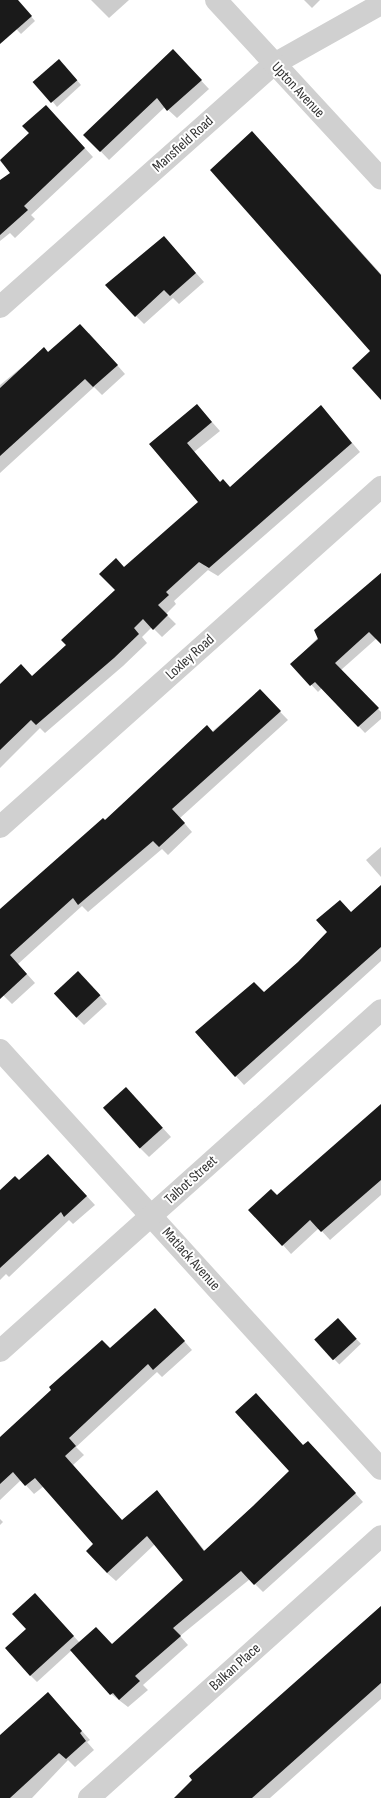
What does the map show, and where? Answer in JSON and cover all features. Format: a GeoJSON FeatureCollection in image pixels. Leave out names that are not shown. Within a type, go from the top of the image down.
{"type":"FeatureCollection","features":[{"type":"Feature","properties":{"kind":"street","name":"Upton Avenue"},"geometry":{"type":"LineString","coordinates":[[216,0],[381,179]]}},
{"type":"Feature","properties":{"kind":"street","name":"Mansfield Road"},"geometry":{"type":"LineString","coordinates":[[0,306],[274,64],[381,4]]}},
{"type":"Feature","properties":{"kind":"street","name":"Loxley Road"},"geometry":{"type":"LineString","coordinates":[[0,827],[381,487]]}},
{"type":"Feature","properties":{"kind":"street","name":"Talbot Street"},"geometry":{"type":"LineString","coordinates":[[0,1351],[381,1010]]}},
{"type":"Feature","properties":{"kind":"street","name":"Matlack Avenue"},"geometry":{"type":"LineString","coordinates":[[0,1050],[381,1468]]}},
{"type":"Feature","properties":{"kind":"street","name":"Balkan Place"},"geometry":{"type":"LineString","coordinates":[[89,1798],[381,1536]]}},
{"type":"Feature","properties":{"kind":"building"},"geometry":{"type":"Polygon","coordinates":[[[0,0],[18,0],[32,16],[0,44],[0,0]]]}},
{"type":"Feature","properties":{"kind":"building"},"geometry":{"type":"Polygon","coordinates":[[[173,49],[202,80],[167,111],[157,98],[100,152],[83,135],[173,49]]]}},
{"type":"Feature","properties":{"kind":"building"},"geometry":{"type":"Polygon","coordinates":[[[59,59],[77,80],[51,103],[33,82],[59,59]]]}},
{"type":"Feature","properties":{"kind":"building"},"geometry":{"type":"Polygon","coordinates":[[[46,105],[85,148],[24,206],[28,210],[0,235],[0,180],[10,173],[0,160],[29,133],[22,126],[46,105]]]}},
{"type":"Feature","properties":{"kind":"building"},"geometry":{"type":"Polygon","coordinates":[[[252,131],[381,275],[381,400],[352,368],[370,351],[210,170],[252,131]]]}},
{"type":"Feature","properties":{"kind":"building"},"geometry":{"type":"Polygon","coordinates":[[[164,236],[196,273],[170,296],[164,290],[135,317],[105,285],[164,236]]]}},
{"type":"Feature","properties":{"kind":"building"},"geometry":{"type":"Polygon","coordinates":[[[80,324],[118,365],[93,387],[85,379],[0,456],[0,388],[44,347],[48,352],[80,324]]]}},
{"type":"Feature","properties":{"kind":"building"},"geometry":{"type":"Polygon","coordinates":[[[197,404],[212,422],[187,443],[220,482],[223,479],[230,487],[321,405],[352,443],[209,568],[199,562],[166,592],[169,595],[158,605],[168,615],[153,630],[143,619],[134,628],[139,634],[114,658],[36,725],[31,720],[0,750],[0,684],[21,664],[32,676],[66,645],[61,640],[115,590],[99,574],[116,558],[124,567],[198,502],[149,444],[197,404]]]}},
{"type":"Feature","properties":{"kind":"building"},"geometry":{"type":"Polygon","coordinates":[[[381,573],[381,644],[369,632],[335,663],[379,708],[358,727],[315,682],[310,686],[290,664],[318,639],[314,630],[381,573]]]}},
{"type":"Feature","properties":{"kind":"building"},"geometry":{"type":"Polygon","coordinates":[[[260,689],[281,711],[172,809],[185,823],[159,847],[153,841],[78,905],[73,898],[10,955],[27,974],[0,999],[0,909],[103,818],[105,820],[207,725],[213,732],[260,689]]]}},
{"type":"Feature","properties":{"kind":"building"},"geometry":{"type":"Polygon","coordinates":[[[381,885],[381,947],[235,1077],[195,1032],[254,982],[264,992],[298,962],[327,932],[316,920],[340,900],[351,912],[381,885]]]}},
{"type":"Feature","properties":{"kind":"building"},"geometry":{"type":"Polygon","coordinates":[[[78,971],[101,995],[76,1018],[54,994],[78,971]]]}},
{"type":"Feature","properties":{"kind":"building"},"geometry":{"type":"Polygon","coordinates":[[[126,1087],[163,1128],[140,1149],[103,1108],[126,1087]]]}},
{"type":"Feature","properties":{"kind":"building"},"geometry":{"type":"Polygon","coordinates":[[[381,1104],[381,1180],[321,1232],[310,1220],[282,1246],[248,1210],[271,1189],[277,1195],[381,1104]]]}},
{"type":"Feature","properties":{"kind":"building"},"geometry":{"type":"Polygon","coordinates":[[[48,1154],[87,1196],[64,1217],[61,1212],[0,1268],[0,1190],[15,1176],[19,1180],[48,1154]]]}},
{"type":"Feature","properties":{"kind":"building"},"geometry":{"type":"Polygon","coordinates":[[[155,1308],[185,1341],[153,1370],[148,1364],[69,1438],[76,1446],[65,1456],[122,1520],[157,1490],[204,1551],[253,1506],[289,1471],[235,1412],[256,1393],[303,1445],[308,1441],[356,1493],[254,1585],[241,1571],[173,1628],[181,1636],[135,1676],[140,1681],[119,1700],[113,1693],[110,1695],[70,1650],[96,1627],[112,1644],[183,1580],[147,1536],[107,1573],[86,1551],[93,1544],[35,1478],[25,1486],[13,1472],[0,1484],[0,1437],[51,1390],[49,1387],[102,1340],[110,1348],[155,1308]]]}},
{"type":"Feature","properties":{"kind":"building"},"geometry":{"type":"Polygon","coordinates":[[[338,1318],[357,1339],[333,1360],[314,1339],[338,1318]]]}},
{"type":"Feature","properties":{"kind":"building"},"geometry":{"type":"Polygon","coordinates":[[[35,1593],[74,1636],[30,1676],[5,1648],[26,1629],[12,1614],[35,1593]]]}},
{"type":"Feature","properties":{"kind":"building"},"geometry":{"type":"Polygon","coordinates":[[[381,1606],[381,1683],[252,1798],[174,1798],[192,1780],[189,1776],[381,1606]]]}},
{"type":"Feature","properties":{"kind":"building"},"geometry":{"type":"Polygon","coordinates":[[[48,1692],[82,1731],[80,1733],[86,1741],[66,1759],[59,1753],[10,1798],[0,1798],[0,1735],[48,1692]]]}}]}
